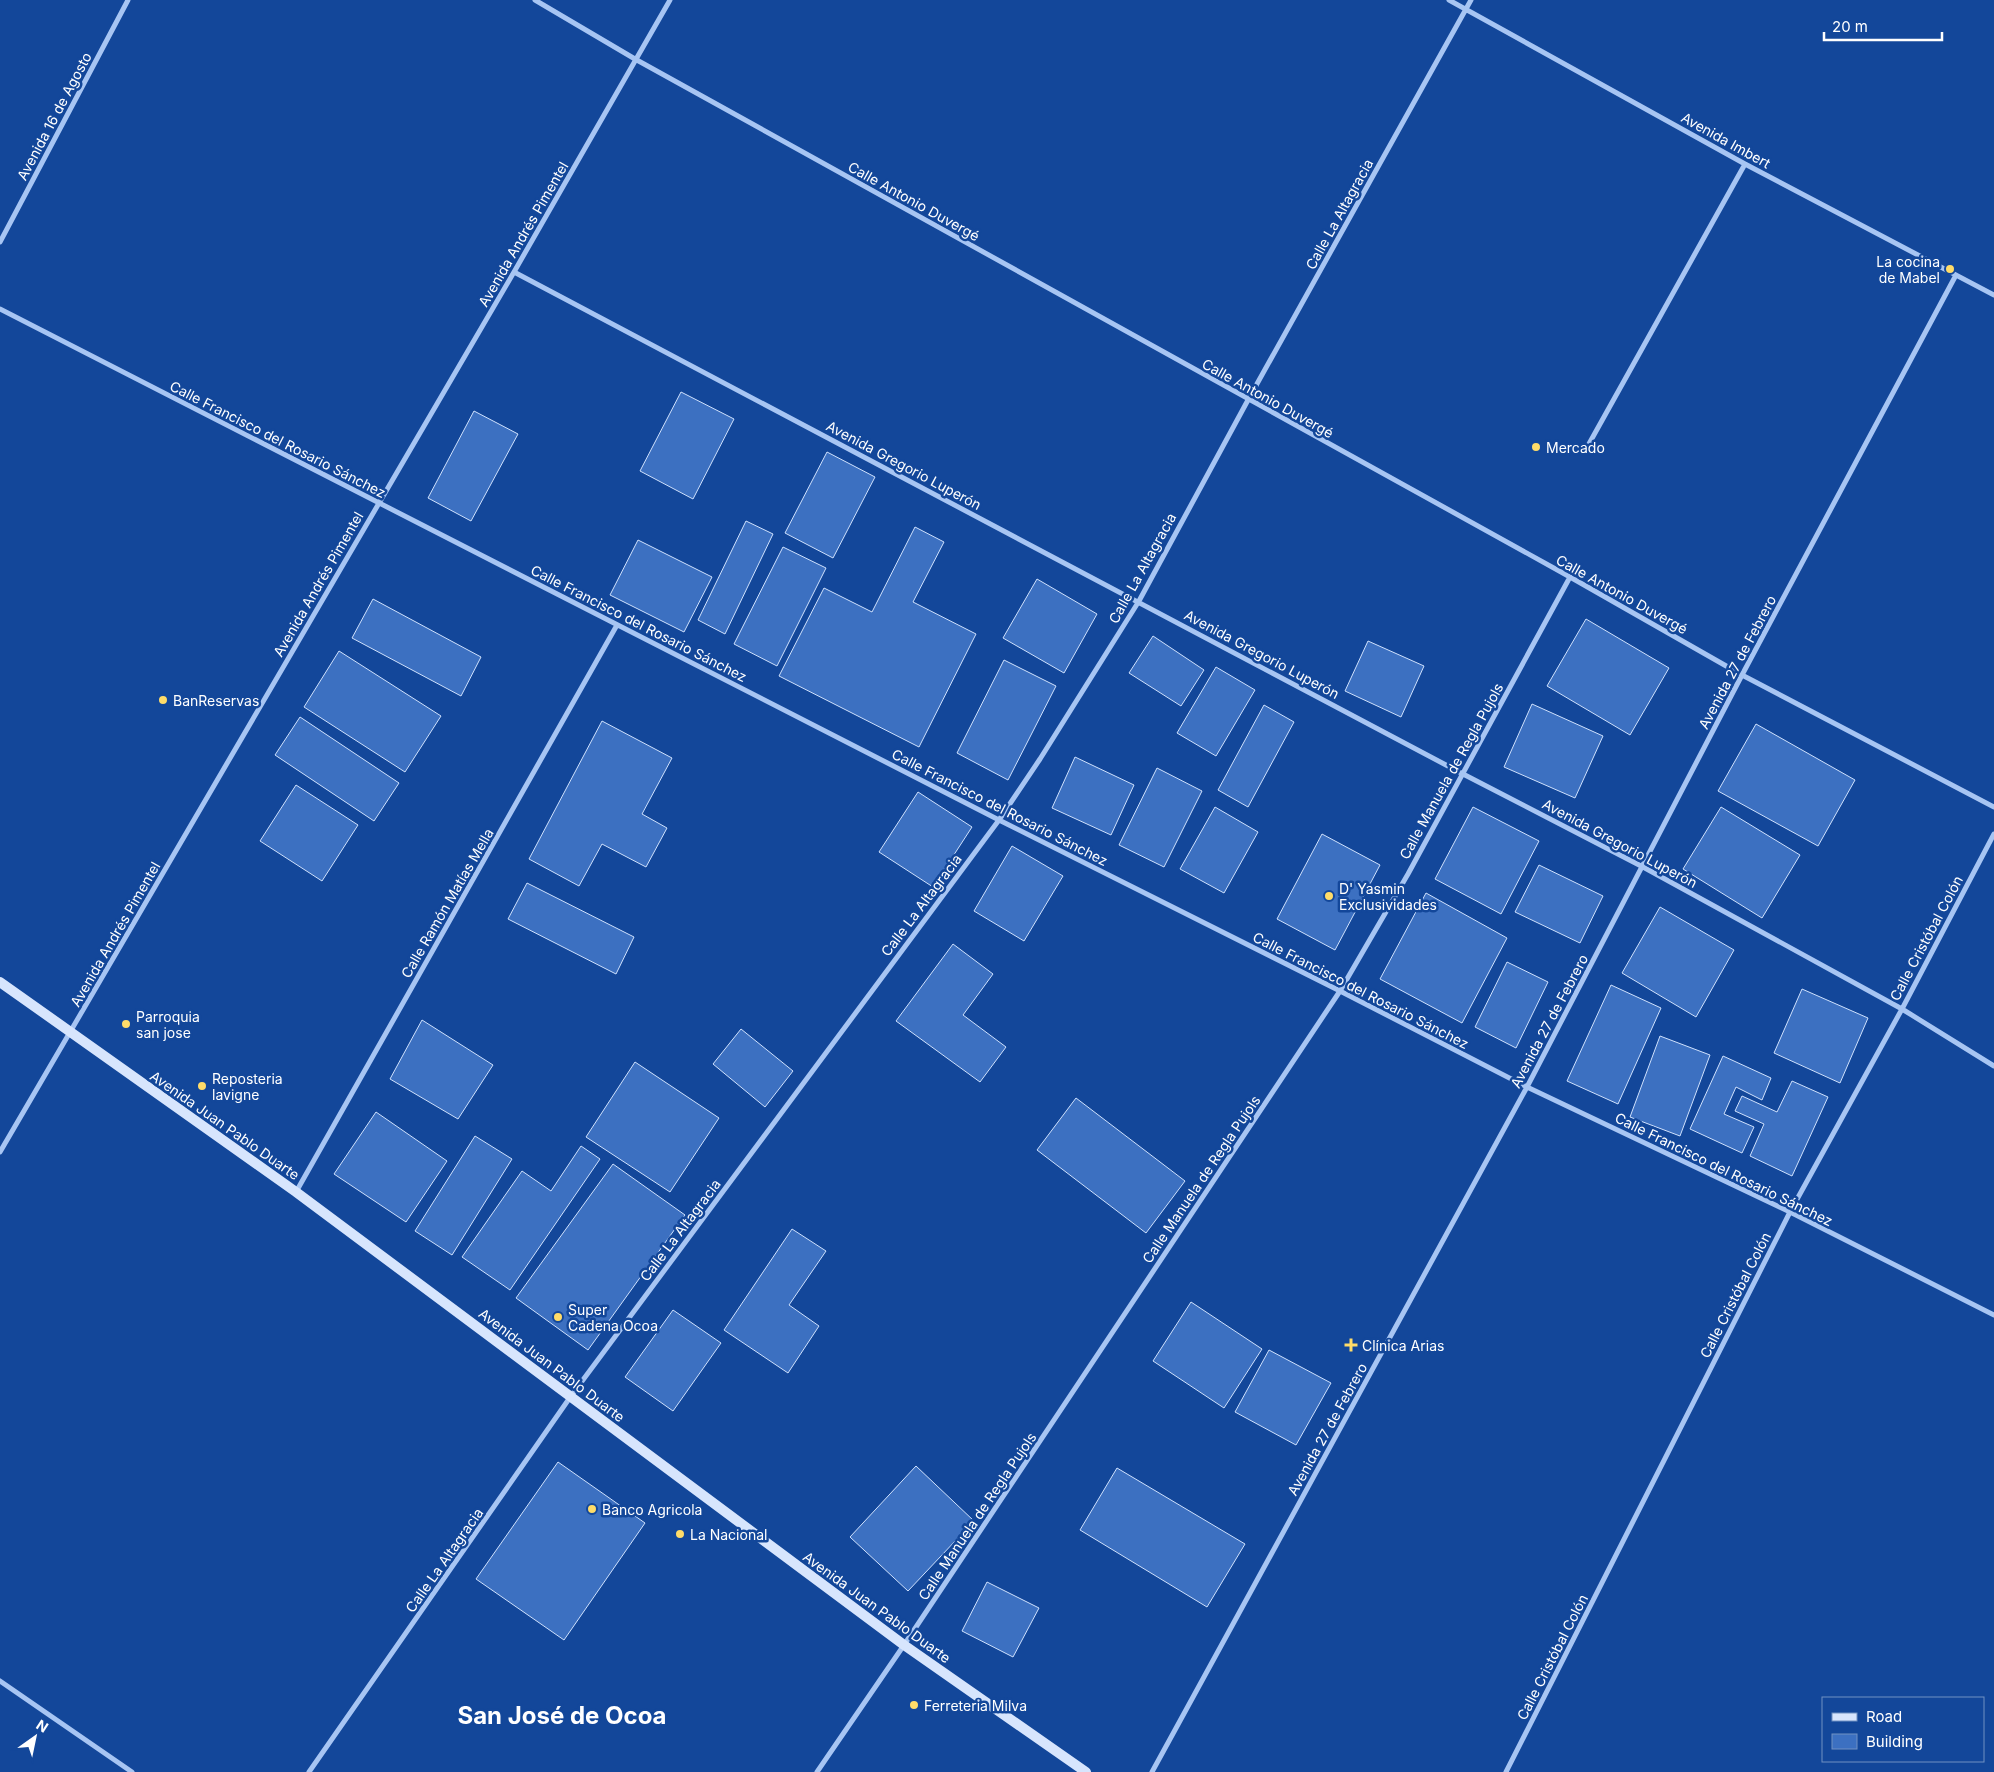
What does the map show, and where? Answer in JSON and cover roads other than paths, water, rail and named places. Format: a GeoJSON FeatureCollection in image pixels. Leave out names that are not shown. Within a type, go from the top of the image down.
{"type":"FeatureCollection","features":[{"type":"Feature","properties":{"kind":"main road","name":"Avenida Juan Pablo Duarte"},"geometry":{"type":"LineString","coordinates":[[0,982],[296,1192],[904,1645],[1086,1772]]}},
{"type":"Feature","properties":{"kind":"street","name":"Avenida 16 de Agosto"},"geometry":{"type":"LineString","coordinates":[[0,242],[128,0]]}},
{"type":"Feature","properties":{"kind":"street","name":"Calle Antonio Duvergé"},"geometry":{"type":"LineString","coordinates":[[535,0],[635,59],[1570,577],[1742,675],[1994,807]]}},
{"type":"Feature","properties":{"kind":"street","name":"Avenida Andrés Pimentel"},"geometry":{"type":"LineString","coordinates":[[0,1152],[514,272],[670,0]]}},
{"type":"Feature","properties":{"kind":"street","name":"Avenida Imbert"},"geometry":{"type":"LineString","coordinates":[[1449,0],[1745,164],[1994,295]]}},
{"type":"Feature","properties":{"kind":"street","name":"Calle La Altagracia"},"geometry":{"type":"LineString","coordinates":[[309,1772],[570,1396],[999,820],[1040,759],[1139,601],[1248,400],[1471,0]]}},
{"type":"Feature","properties":{"kind":"street"},"geometry":{"type":"LineString","coordinates":[[1585,451],[1745,164]]}},
{"type":"Feature","properties":{"kind":"street","name":"Avenida Gregorio Luperón"},"geometry":{"type":"LineString","coordinates":[[514,272],[1463,774],[1643,867],[1902,1008],[1994,1066]]}},
{"type":"Feature","properties":{"kind":"street","name":"Avenida 27 de Febrero"},"geometry":{"type":"LineString","coordinates":[[1152,1772],[1527,1087],[1742,675],[1956,275]]}},
{"type":"Feature","properties":{"kind":"street","name":"Calle Francisco del Rosario Sánchez"},"geometry":{"type":"LineString","coordinates":[[0,309],[999,820],[1527,1087],[1790,1212],[1994,1315]]}},
{"type":"Feature","properties":{"kind":"street","name":"Calle Manuela de Regla Pujols"},"geometry":{"type":"LineString","coordinates":[[817,1772],[904,1645],[1340,991],[1463,774],[1570,577]]}},
{"type":"Feature","properties":{"kind":"street","name":"Calle Ramón Matías Mella"},"geometry":{"type":"LineString","coordinates":[[296,1192],[617,625]]}},
{"type":"Feature","properties":{"kind":"street","name":"Calle Cristóbal Colón"},"geometry":{"type":"LineString","coordinates":[[1506,1772],[1790,1212],[1902,1008],[1994,834]]}},
{"type":"Feature","properties":{"kind":"street"},"geometry":{"type":"LineString","coordinates":[[0,1682],[132,1772]]}},
{"type":"Feature","properties":{"kind":"place","name":"La cocina de Mabel"},"geometry":{"type":"Point","coordinates":[1950,269]}},
{"type":"Feature","properties":{"kind":"place","name":"Mercado"},"geometry":{"type":"Point","coordinates":[1536,447]}},
{"type":"Feature","properties":{"kind":"place","name":"BanReservas"},"geometry":{"type":"Point","coordinates":[163,700]}},
{"type":"Feature","properties":{"kind":"place","name":"D' Yasmin Exclusividades"},"geometry":{"type":"Point","coordinates":[1329,896]}},
{"type":"Feature","properties":{"kind":"place","name":"Parroquia san jose"},"geometry":{"type":"Point","coordinates":[126,1024]}},
{"type":"Feature","properties":{"kind":"place","name":"Reposteria lavigne"},"geometry":{"type":"Point","coordinates":[202,1086]}},
{"type":"Feature","properties":{"kind":"place","name":"Super Cadena Ocoa"},"geometry":{"type":"Point","coordinates":[558,1317]}},
{"type":"Feature","properties":{"kind":"place","name":"Clínica Arias"},"geometry":{"type":"Point","coordinates":[1351,1345]}},
{"type":"Feature","properties":{"kind":"place","name":"Banco Agricola"},"geometry":{"type":"Point","coordinates":[592,1509]}},
{"type":"Feature","properties":{"kind":"place","name":"La Nacional"},"geometry":{"type":"Point","coordinates":[680,1534]}},
{"type":"Feature","properties":{"kind":"place","name":"Ferreteria Milva"},"geometry":{"type":"Point","coordinates":[914,1705]}},
{"type":"Feature","properties":{"kind":"district","name":"San José de Ocoa"},"geometry":{"type":"Point","coordinates":[562,1715]}}]}
